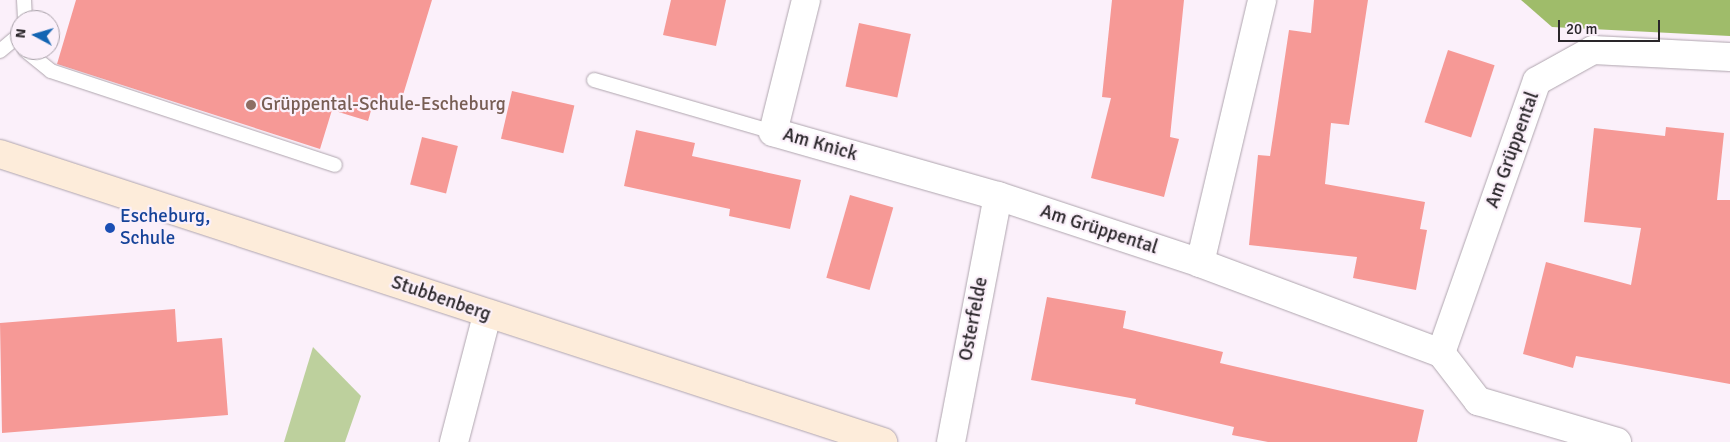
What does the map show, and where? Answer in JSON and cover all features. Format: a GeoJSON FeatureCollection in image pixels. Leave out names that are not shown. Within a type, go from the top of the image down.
{"type":"FeatureCollection","features":[{"type":"Feature","properties":{"kind":"main road","name":"Stubbenberg"},"geometry":{"type":"LineString","coordinates":[[0,154],[487,315],[882,442]]}},
{"type":"Feature","properties":{"kind":"street","name":"Am Knick"},"geometry":{"type":"LineString","coordinates":[[806,0],[773,132],[998,196]]}},
{"type":"Feature","properties":{"kind":"street"},"geometry":{"type":"LineString","coordinates":[[1200,263],[1262,0]]}},
{"type":"Feature","properties":{"kind":"street","name":"Am Grüppental"},"geometry":{"type":"LineString","coordinates":[[998,196],[1200,263],[1441,353],[1537,81],[1593,50],[1730,57]]}},
{"type":"Feature","properties":{"kind":"street","name":"Osterfelde"},"geometry":{"type":"LineString","coordinates":[[951,442],[998,196]]}},
{"type":"Feature","properties":{"kind":"street"},"geometry":{"type":"LineString","coordinates":[[454,442],[487,315]]}},
{"type":"Feature","properties":{"kind":"street"},"geometry":{"type":"LineString","coordinates":[[1441,353],[1478,401],[1617,442]]}},
{"type":"Feature","properties":{"kind":"lane"},"geometry":{"type":"LineString","coordinates":[[38,60],[50,71],[335,165]]}},
{"type":"Feature","properties":{"kind":"lane"},"geometry":{"type":"LineString","coordinates":[[594,80],[773,132]]}},
{"type":"Feature","properties":{"kind":"green space"},"geometry":{"type":"Polygon","coordinates":[[[1521,0],[1730,0],[1730,36],[1552,27],[1521,0]]]}},
{"type":"Feature","properties":{"kind":"green space"},"geometry":{"type":"Polygon","coordinates":[[[313,347],[361,396],[345,442],[284,442],[313,347]]]}},
{"type":"Feature","properties":{"kind":"building"},"geometry":{"type":"Polygon","coordinates":[[[76,0],[432,0],[399,108],[374,100],[368,121],[332,110],[320,149],[57,64],[60,60],[60,54],[76,0]]]}},
{"type":"Feature","properties":{"kind":"building"},"geometry":{"type":"Polygon","coordinates":[[[671,0],[726,0],[716,46],[663,35],[671,0]]]}},
{"type":"Feature","properties":{"kind":"building"},"geometry":{"type":"Polygon","coordinates":[[[1112,0],[1184,0],[1170,137],[1179,139],[1164,197],[1091,178],[1111,98],[1102,97],[1112,0]]]}},
{"type":"Feature","properties":{"kind":"building"},"geometry":{"type":"Polygon","coordinates":[[[1314,0],[1368,0],[1349,125],[1331,123],[1325,184],[1425,202],[1420,229],[1427,230],[1416,290],[1353,278],[1357,257],[1249,245],[1258,155],[1270,156],[1289,30],[1311,33],[1314,0]]]}},
{"type":"Feature","properties":{"kind":"building"},"geometry":{"type":"Polygon","coordinates":[[[859,23],[911,34],[897,98],[845,87],[859,23]]]}},
{"type":"Feature","properties":{"kind":"building"},"geometry":{"type":"Polygon","coordinates":[[[1448,50],[1495,65],[1471,137],[1425,122],[1448,50]]]}},
{"type":"Feature","properties":{"kind":"building"},"geometry":{"type":"Polygon","coordinates":[[[512,91],[574,105],[563,153],[501,139],[512,91]]]}},
{"type":"Feature","properties":{"kind":"building"},"geometry":{"type":"Polygon","coordinates":[[[1666,127],[1724,133],[1717,200],[1730,200],[1730,384],[1576,356],[1573,368],[1523,354],[1546,262],[1631,285],[1641,228],[1584,222],[1594,128],[1665,136],[1666,127]]]}},
{"type":"Feature","properties":{"kind":"building"},"geometry":{"type":"Polygon","coordinates":[[[636,130],[695,143],[692,156],[801,180],[790,229],[729,216],[730,209],[624,186],[636,130]]]}},
{"type":"Feature","properties":{"kind":"building"},"geometry":{"type":"Polygon","coordinates":[[[422,137],[458,146],[446,193],[410,185],[422,137]]]}},
{"type":"Feature","properties":{"kind":"building"},"geometry":{"type":"Polygon","coordinates":[[[850,195],[893,207],[870,290],[826,278],[850,195]]]}},
{"type":"Feature","properties":{"kind":"building"},"geometry":{"type":"Polygon","coordinates":[[[1047,297],[1126,311],[1123,328],[1223,352],[1220,363],[1424,410],[1417,442],[1268,442],[1232,435],[1234,427],[1135,404],[1136,399],[1031,380],[1047,297]]]}},
{"type":"Feature","properties":{"kind":"building"},"geometry":{"type":"Polygon","coordinates":[[[175,309],[177,342],[222,338],[228,415],[2,433],[0,323],[175,309]]]}},
{"type":"Feature","properties":{"kind":"place","name":"Grüppental-Schule-Escheburg"},"geometry":{"type":"Point","coordinates":[251,105]}},
{"type":"Feature","properties":{"kind":"place","name":"Escheburg, Schule"},"geometry":{"type":"Point","coordinates":[110,228]}}]}
